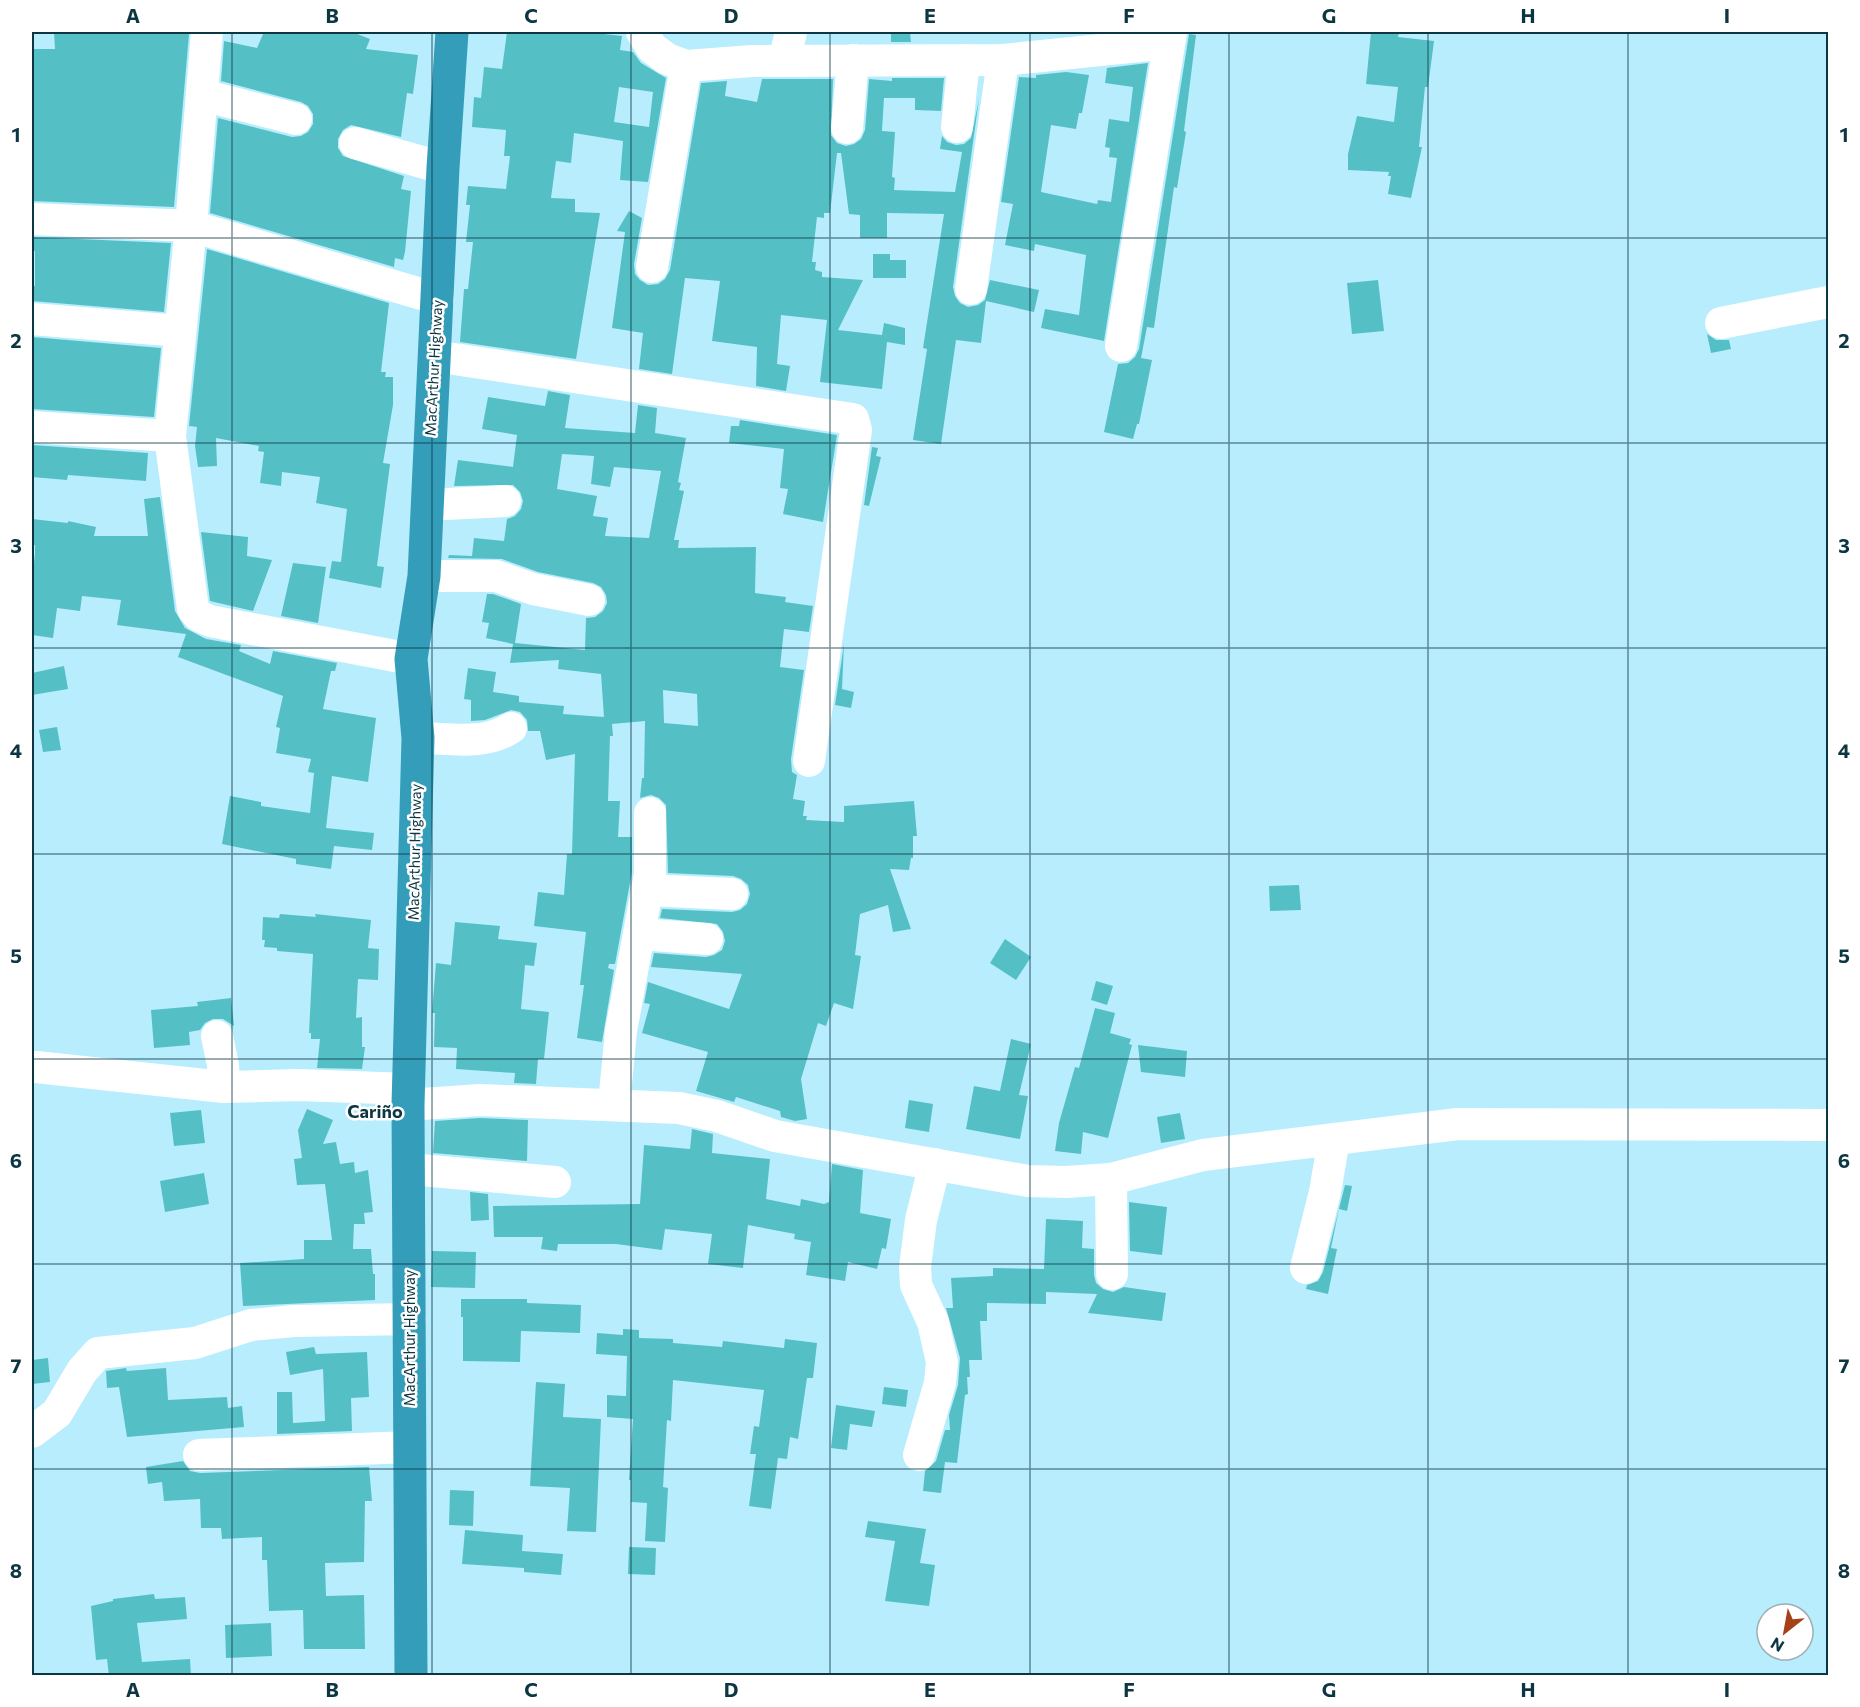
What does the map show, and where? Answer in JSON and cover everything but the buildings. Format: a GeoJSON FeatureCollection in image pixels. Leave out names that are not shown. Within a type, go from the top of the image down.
{"type":"FeatureCollection","features":[{"type":"Feature","properties":{"kind":"highway","name":"MacArthur Highway"},"geometry":{"type":"LineString","coordinates":[[411,1676],[408,1097],[418,738],[411,659],[424,576],[443,168],[453,32]]}},
{"type":"Feature","properties":{"kind":"street"},"geometry":{"type":"LineString","coordinates":[[207,32],[170,436],[194,609],[198,616],[210,621],[411,659]]}},
{"type":"Feature","properties":{"kind":"street"},"geometry":{"type":"LineString","coordinates":[[642,32],[652,48],[667,59],[686,66],[787,46],[853,60],[1003,60],[1073,42],[1170,37],[1121,345]]}},
{"type":"Feature","properties":{"kind":"street"},"geometry":{"type":"LineString","coordinates":[[847,128],[853,60]]}},
{"type":"Feature","properties":{"kind":"street"},"geometry":{"type":"LineString","coordinates":[[957,128],[964,60]]}},
{"type":"Feature","properties":{"kind":"street"},"geometry":{"type":"LineString","coordinates":[[971,289],[1003,60]]}},
{"type":"Feature","properties":{"kind":"street"},"geometry":{"type":"LineString","coordinates":[[652,267],[686,66]]}},
{"type":"Feature","properties":{"kind":"street"},"geometry":{"type":"LineString","coordinates":[[202,95],[296,119]]}},
{"type":"Feature","properties":{"kind":"street"},"geometry":{"type":"LineString","coordinates":[[355,143],[443,168]]}},
{"type":"Feature","properties":{"kind":"street"},"geometry":{"type":"LineString","coordinates":[[32,219],[191,226],[438,299]]}},
{"type":"Feature","properties":{"kind":"street"},"geometry":{"type":"LineString","coordinates":[[1721,322],[1828,302]]}},
{"type":"Feature","properties":{"kind":"street"},"geometry":{"type":"LineString","coordinates":[[32,319],[180,331]]}},
{"type":"Feature","properties":{"kind":"street"},"geometry":{"type":"LineString","coordinates":[[434,356],[854,419],[856,430],[809,761]]}},
{"type":"Feature","properties":{"kind":"street"},"geometry":{"type":"LineString","coordinates":[[32,427],[170,436]]}},
{"type":"Feature","properties":{"kind":"street"},"geometry":{"type":"LineString","coordinates":[[427,505],[505,501]]}},
{"type":"Feature","properties":{"kind":"street"},"geometry":{"type":"LineString","coordinates":[[424,576],[496,576],[532,589],[589,600]]}},
{"type":"Feature","properties":{"kind":"street"},"geometry":{"type":"LineString","coordinates":[[418,738],[481,740],[497,737],[511,728]]}},
{"type":"Feature","properties":{"kind":"street"},"geometry":{"type":"LineString","coordinates":[[615,1104],[621,1031],[650,874],[650,813]]}},
{"type":"Feature","properties":{"kind":"street"},"geometry":{"type":"LineString","coordinates":[[647,890],[732,894]]}},
{"type":"Feature","properties":{"kind":"street"},"geometry":{"type":"LineString","coordinates":[[639,934],[707,939]]}},
{"type":"Feature","properties":{"kind":"street"},"geometry":{"type":"LineString","coordinates":[[217,1036],[223,1065],[224,1087]]}},
{"type":"Feature","properties":{"kind":"street"},"geometry":{"type":"LineString","coordinates":[[36,1067],[224,1087],[298,1085],[408,1097],[679,1108],[717,1116],[775,1136],[1028,1180],[1066,1182],[1111,1179],[1203,1155],[1458,1124],[1828,1125]]}},
{"type":"Feature","properties":{"kind":"street"},"geometry":{"type":"LineString","coordinates":[[1306,1268],[1325,1192],[1334,1139]]}},
{"type":"Feature","properties":{"kind":"street"},"geometry":{"type":"LineString","coordinates":[[919,1455],[940,1383],[942,1362],[933,1322],[916,1285],[915,1267],[921,1220],[935,1164]]}},
{"type":"Feature","properties":{"kind":"street"},"geometry":{"type":"LineString","coordinates":[[409,1169],[555,1182]]}},
{"type":"Feature","properties":{"kind":"street"},"geometry":{"type":"LineString","coordinates":[[1111,1179],[1112,1274]]}},
{"type":"Feature","properties":{"kind":"street"},"geometry":{"type":"LineString","coordinates":[[32,1432],[57,1413],[82,1371],[98,1353],[195,1343],[252,1325],[294,1321],[410,1319]]}},
{"type":"Feature","properties":{"kind":"street"},"geometry":{"type":"LineString","coordinates":[[199,1455],[411,1447]]}},
{"type":"Feature","properties":{"kind":"district","name":"Cariño"},"geometry":{"type":"Point","coordinates":[375,1112]}}]}
